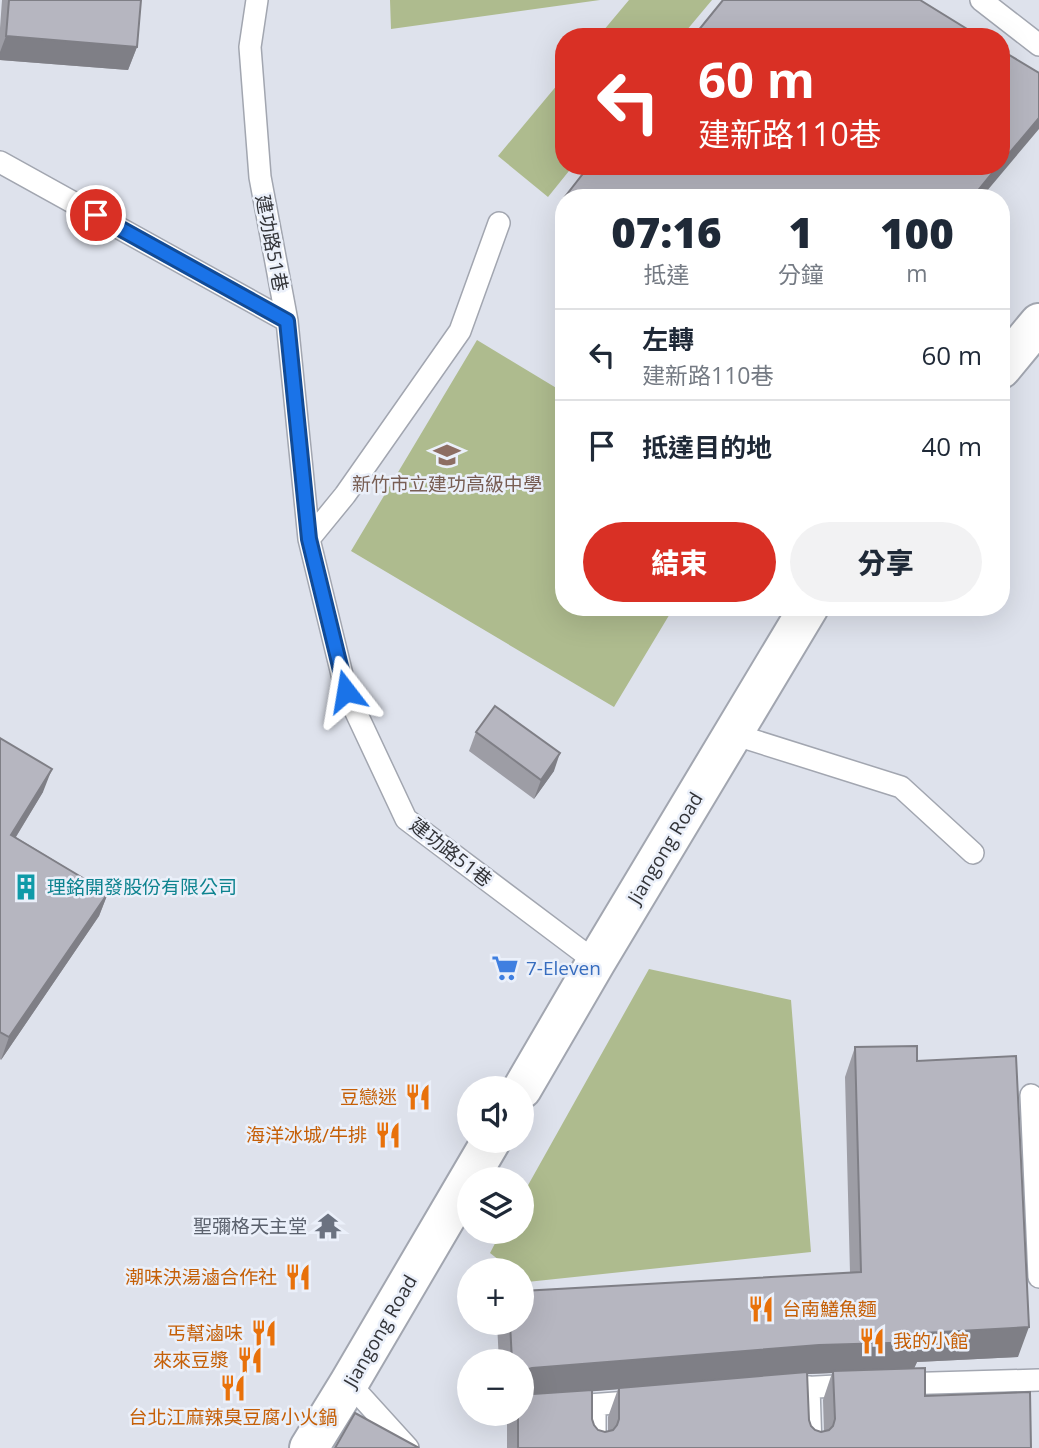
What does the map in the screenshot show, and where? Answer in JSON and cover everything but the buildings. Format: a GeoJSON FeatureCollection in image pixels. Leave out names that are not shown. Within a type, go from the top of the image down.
{"type":"FeatureCollection","features":[{"type":"Feature","properties":{"kind":"street"},"geometry":{"type":"LineString","coordinates":[[1010,358],[1039,323]]}},
{"type":"Feature","properties":{"kind":"street","name":"Jiangong Road"},"geometry":{"type":"LineString","coordinates":[[530,1076],[804,616]]}},
{"type":"Feature","properties":{"kind":"street","name":"Jiangong Road"},"geometry":{"type":"LineString","coordinates":[[309,1448],[484,1153]]}},
{"type":"Feature","properties":{"kind":"lane","name":"建功路51巷"},"geometry":{"type":"LineString","coordinates":[[257,0],[250,47],[260,177],[287,321],[309,539],[346,691],[406,819],[596,962]]}},
{"type":"Feature","properties":{"kind":"lane"},"geometry":{"type":"LineString","coordinates":[[982,0],[1039,45]]}},
{"type":"Feature","properties":{"kind":"lane"},"geometry":{"type":"LineString","coordinates":[[0,162],[287,321]]}},
{"type":"Feature","properties":{"kind":"lane"},"geometry":{"type":"LineString","coordinates":[[309,539],[345,495],[460,331],[499,223]]}},
{"type":"Feature","properties":{"kind":"lane"},"geometry":{"type":"LineString","coordinates":[[733,734],[901,788],[973,853]]}},
{"type":"Feature","properties":{"kind":"lane"},"geometry":{"type":"LineString","coordinates":[[1031,1095],[1039,1278]]}},
{"type":"Feature","properties":{"kind":"lane"},"geometry":{"type":"LineString","coordinates":[[756,1391],[1039,1380]]}},
{"type":"Feature","properties":{"kind":"lane"},"geometry":{"type":"LineString","coordinates":[[349,1383],[408,1448]]}},
{"type":"Feature","properties":{"kind":"lane"},"geometry":{"type":"LineString","coordinates":[[809,1387],[811,1448]]}},
{"type":"Feature","properties":{"kind":"lane"},"geometry":{"type":"LineString","coordinates":[[534,1408],[662,1399]]}},
{"type":"Feature","properties":{"kind":"lane"},"geometry":{"type":"LineString","coordinates":[[595,1405],[595,1448]]}},
{"type":"Feature","properties":{"kind":"green space"},"geometry":{"type":"Polygon","coordinates":[[[390,0],[600,0],[391,29],[390,0]]]}},
{"type":"Feature","properties":{"kind":"green space"},"geometry":{"type":"Polygon","coordinates":[[[629,0],[712,0],[689,28],[606,28],[629,0]]]}},
{"type":"Feature","properties":{"kind":"green space"},"geometry":{"type":"Polygon","coordinates":[[[555,88],[555,175],[566,175],[548,197],[498,156],[555,88]]]}},
{"type":"Feature","properties":{"kind":"green space"},"geometry":{"type":"Polygon","coordinates":[[[477,340],[555,387],[555,616],[669,616],[614,707],[351,551],[477,340]]]}},
{"type":"Feature","properties":{"kind":"green space"},"geometry":{"type":"Polygon","coordinates":[[[649,969],[791,1000],[811,1252],[534,1281],[534,1258],[496,1258],[490,1253],[495,1244],[534,1244],[534,1175],[649,969]]]}},
{"type":"Feature","properties":{"kind":"place","name":"新竹市立建功高級中學"},"geometry":{"type":"Point","coordinates":[447,455]}},
{"type":"Feature","properties":{"kind":"place","name":"理銘開發股份有限公司"},"geometry":{"type":"Point","coordinates":[26,887]}},
{"type":"Feature","properties":{"kind":"place","name":"7-Eleven"},"geometry":{"type":"Point","coordinates":[505,968]}},
{"type":"Feature","properties":{"kind":"place","name":"豆戀迷"},"geometry":{"type":"Point","coordinates":[418,1097]}},
{"type":"Feature","properties":{"kind":"place","name":"海洋冰城/牛排"},"geometry":{"type":"Point","coordinates":[388,1135]}},
{"type":"Feature","properties":{"kind":"place","name":"聖彌格天主堂"},"geometry":{"type":"Point","coordinates":[328,1226]}},
{"type":"Feature","properties":{"kind":"place","name":"潮味決湯滷合作社"},"geometry":{"type":"Point","coordinates":[298,1277]}},
{"type":"Feature","properties":{"kind":"place","name":"台南鱔魚麵"},"geometry":{"type":"Point","coordinates":[761,1309]}},
{"type":"Feature","properties":{"kind":"place","name":"丐幫滷味"},"geometry":{"type":"Point","coordinates":[264,1333]}},
{"type":"Feature","properties":{"kind":"place","name":"我的小館"},"geometry":{"type":"Point","coordinates":[872,1341]}},
{"type":"Feature","properties":{"kind":"place","name":"來來豆漿"},"geometry":{"type":"Point","coordinates":[250,1360]}},
{"type":"Feature","properties":{"kind":"place","name":"台北江麻辣臭豆腐小火鍋"},"geometry":{"type":"Point","coordinates":[233,1388]}},
{"type":"Feature","properties":{"kind":"route"},"geometry":{"type":"LineString","coordinates":[[96,215],[287,321],[309,539],[346,691]]}}]}
